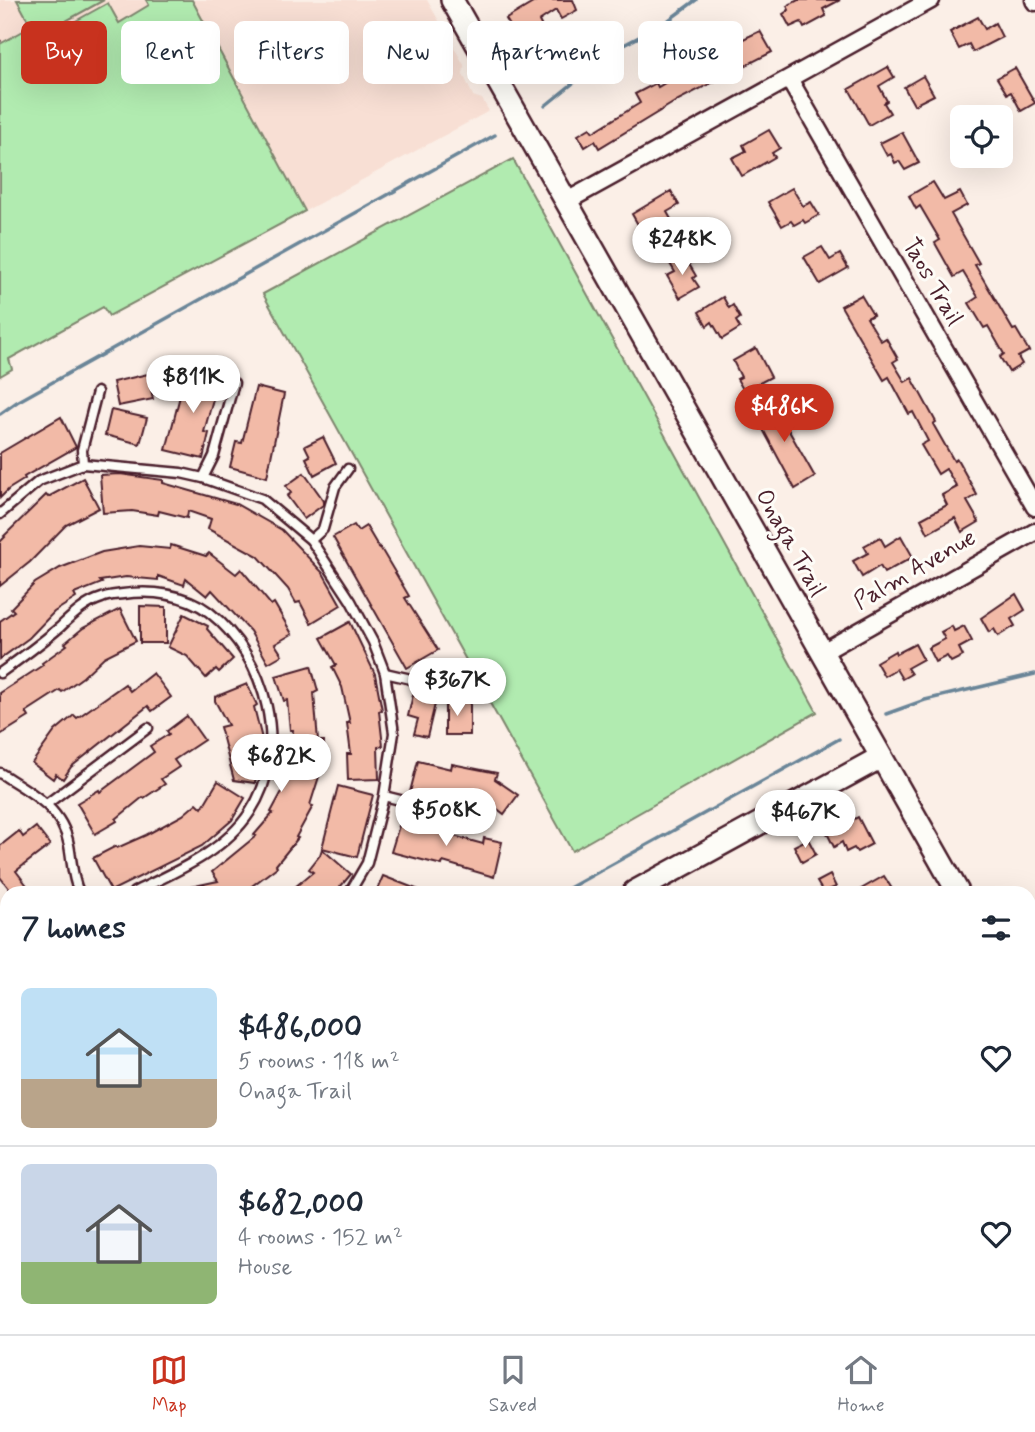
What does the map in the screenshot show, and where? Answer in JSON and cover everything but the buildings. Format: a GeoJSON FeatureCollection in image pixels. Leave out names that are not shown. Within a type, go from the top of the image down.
{"type":"FeatureCollection","features":[{"type":"Feature","properties":{"kind":"street"},"geometry":{"type":"LineString","coordinates":[[567,201],[930,0]]}},
{"type":"Feature","properties":{"kind":"street","name":"Onaga Trail"},"geometry":{"type":"LineString","coordinates":[[457,2],[821,653],[955,886]]}},
{"type":"Feature","properties":{"kind":"street","name":"Taos Trail"},"geometry":{"type":"LineString","coordinates":[[789,79],[1035,507]]}},
{"type":"Feature","properties":{"kind":"street","name":"Palm Avenue"},"geometry":{"type":"LineString","coordinates":[[821,653],[1035,531]]}},
{"type":"Feature","properties":{"kind":"street"},"geometry":{"type":"LineString","coordinates":[[661,886],[881,757]]}},
{"type":"Feature","properties":{"kind":"lane"},"geometry":{"type":"LineString","coordinates":[[203,478],[214,456],[234,383]]}},
{"type":"Feature","properties":{"kind":"lane"},"geometry":{"type":"LineString","coordinates":[[83,464],[82,450],[97,392]]}},
{"type":"Feature","properties":{"kind":"lane"},"geometry":{"type":"LineString","coordinates":[[0,514],[39,481],[83,464],[181,473],[203,478],[262,499],[311,540],[351,601],[373,642],[385,673],[394,733],[384,796],[367,863],[354,886]]}},
{"type":"Feature","properties":{"kind":"lane"},"geometry":{"type":"LineString","coordinates":[[311,540],[323,529],[335,487],[348,469]]}},
{"type":"Feature","properties":{"kind":"lane"},"geometry":{"type":"LineString","coordinates":[[0,673],[83,607],[103,597],[157,592],[208,612],[233,636],[250,663],[267,702],[271,735],[270,757],[262,792],[234,832],[213,850],[145,886]]}},
{"type":"Feature","properties":{"kind":"lane"},"geometry":{"type":"LineString","coordinates":[[385,673],[437,685],[467,686]]}},
{"type":"Feature","properties":{"kind":"lane"},"geometry":{"type":"LineString","coordinates":[[48,803],[148,728]]}},
{"type":"Feature","properties":{"kind":"lane"},"geometry":{"type":"LineString","coordinates":[[0,773],[48,803],[69,841],[78,886]]}},
{"type":"Feature","properties":{"kind":"lane"},"geometry":{"type":"LineString","coordinates":[[384,796],[480,820]]}},
{"type":"Feature","properties":{"kind":"shaded area"},"geometry":{"type":"Polygon","coordinates":[[[0,0],[146,0],[149,5],[119,23],[107,3],[75,21],[21,21],[21,32],[0,44],[0,0]]]}},
{"type":"Feature","properties":{"kind":"shaded area"},"geometry":{"type":"Polygon","coordinates":[[[192,0],[427,0],[439,21],[363,21],[363,84],[453,84],[453,46],[464,65],[463,74],[473,96],[482,99],[489,111],[305,211],[237,84],[349,84],[349,21],[234,21],[234,78],[220,52],[220,21],[203,21],[192,0]]]}},
{"type":"Feature","properties":{"kind":"green space"},"geometry":{"type":"Polygon","coordinates":[[[17,0],[104,0],[66,21],[28,21],[17,0]]]}},
{"type":"Feature","properties":{"kind":"green space"},"geometry":{"type":"Polygon","coordinates":[[[146,0],[192,0],[203,21],[122,21],[149,5],[146,0]]]}},
{"type":"Feature","properties":{"kind":"green space"},"geometry":{"type":"Polygon","coordinates":[[[108,3],[119,23],[121,22],[121,84],[220,84],[220,52],[234,78],[234,84],[237,84],[305,211],[109,316],[103,307],[9,359],[12,369],[0,376],[0,44],[21,32],[21,84],[107,84],[107,21],[76,21],[108,3]]]}},
{"type":"Feature","properties":{"kind":"green space"},"geometry":{"type":"Polygon","coordinates":[[[513,159],[817,712],[572,851],[263,294],[513,159]]]}},
{"type":"Feature","properties":{"kind":"waterway"},"geometry":{"type":"LineString","coordinates":[[545,106],[614,50],[662,25],[696,0]]}},
{"type":"Feature","properties":{"kind":"waterway"},"geometry":{"type":"LineString","coordinates":[[0,414],[17,402],[495,135]]}},
{"type":"Feature","properties":{"kind":"waterway"},"geometry":{"type":"LineString","coordinates":[[886,714],[925,700],[1035,674]]}},
{"type":"Feature","properties":{"kind":"waterway"},"geometry":{"type":"LineString","coordinates":[[573,886],[839,739]]}}]}
